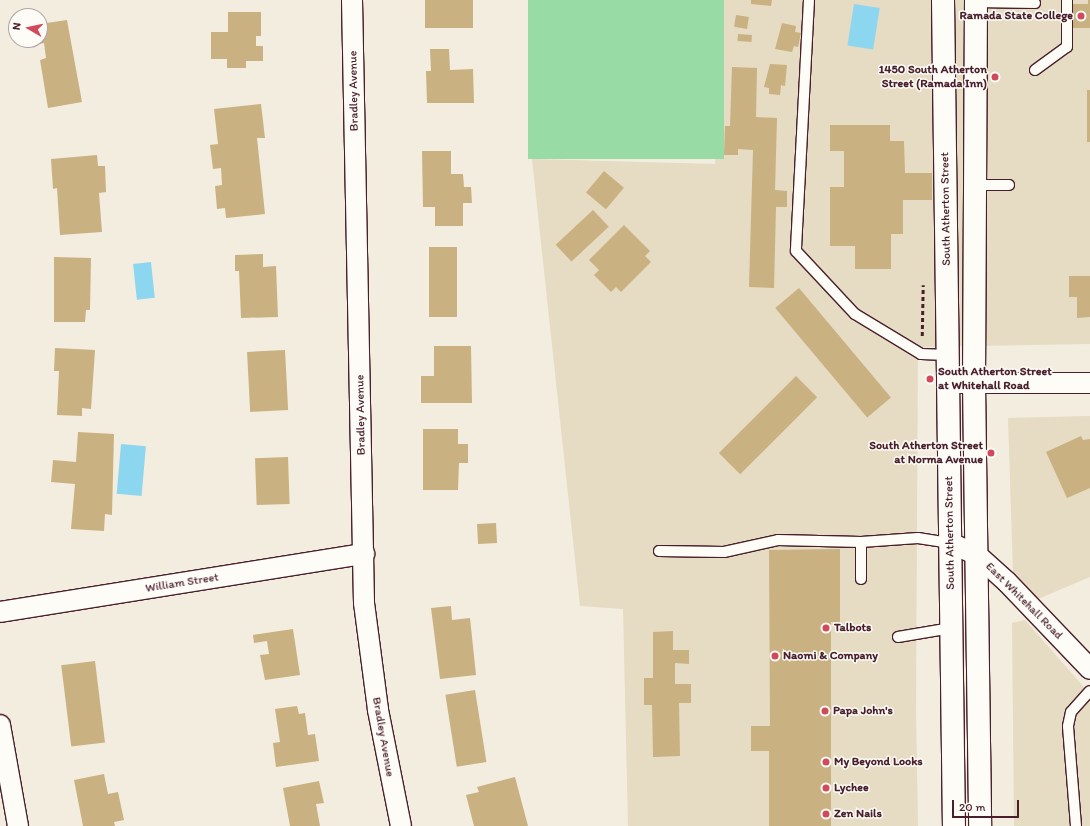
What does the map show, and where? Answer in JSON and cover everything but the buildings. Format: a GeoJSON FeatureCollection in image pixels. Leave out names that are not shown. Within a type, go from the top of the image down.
{"type":"FeatureCollection","features":[{"type":"Feature","properties":{"kind":"main road","name":"South Atherton Street"},"geometry":{"type":"LineString","coordinates":[[943,0],[954,826]]}},
{"type":"Feature","properties":{"kind":"main road"},"geometry":{"type":"LineString","coordinates":[[976,1],[974,383],[980,826]]}},
{"type":"Feature","properties":{"kind":"street","name":"Bradley Avenue"},"geometry":{"type":"LineString","coordinates":[[352,0],[364,603],[378,710],[401,826]]}},
{"type":"Feature","properties":{"kind":"street"},"geometry":{"type":"LineString","coordinates":[[948,383],[1090,383]]}},
{"type":"Feature","properties":{"kind":"street","name":"East Whitehall Road"},"geometry":{"type":"LineString","coordinates":[[951,543],[977,555],[1032,607],[1090,669]]}},
{"type":"Feature","properties":{"kind":"street","name":"William Street"},"geometry":{"type":"LineString","coordinates":[[0,612],[364,554]]}},
{"type":"Feature","properties":{"kind":"street"},"geometry":{"type":"LineString","coordinates":[[0,725],[18,826]]}},
{"type":"Feature","properties":{"kind":"lane"},"geometry":{"type":"LineString","coordinates":[[809,0],[796,251],[855,314],[922,354],[948,355]]}},
{"type":"Feature","properties":{"kind":"lane"},"geometry":{"type":"LineString","coordinates":[[1035,70],[1066,47],[1066,0]]}},
{"type":"Feature","properties":{"kind":"lane"},"geometry":{"type":"LineString","coordinates":[[976,1],[1034,3]]}},
{"type":"Feature","properties":{"kind":"lane"},"geometry":{"type":"LineString","coordinates":[[975,185],[1009,185]]}},
{"type":"Feature","properties":{"kind":"lane"},"geometry":{"type":"LineString","coordinates":[[659,550],[724,552],[778,540],[861,542],[918,538],[951,543]]}},
{"type":"Feature","properties":{"kind":"lane"},"geometry":{"type":"LineString","coordinates":[[861,542],[862,579]]}},
{"type":"Feature","properties":{"kind":"lane"},"geometry":{"type":"LineString","coordinates":[[898,637],[951,628]]}},
{"type":"Feature","properties":{"kind":"lane"},"geometry":{"type":"LineString","coordinates":[[1076,826],[1068,726],[1071,712],[1090,691]]}},
{"type":"Feature","properties":{"kind":"shaded area"},"geometry":{"type":"Polygon","coordinates":[[[724,0],[1090,0],[1090,344],[918,347],[916,709],[918,826],[628,826],[623,609],[580,606],[532,159],[715,164],[724,0]]]}},
{"type":"Feature","properties":{"kind":"shaded area"},"geometry":{"type":"Polygon","coordinates":[[[1090,416],[1090,577],[1038,599],[1013,572],[1008,418],[1090,416]]]}},
{"type":"Feature","properties":{"kind":"shaded area"},"geometry":{"type":"Polygon","coordinates":[[[1025,620],[1090,694],[1090,826],[1014,826],[1012,623],[1025,620]]]}},
{"type":"Feature","properties":{"kind":"green space"},"geometry":{"type":"Polygon","coordinates":[[[528,0],[724,0],[724,159],[528,159],[528,0]]]}},
{"type":"Feature","properties":{"kind":"water"},"geometry":{"type":"Polygon","coordinates":[[[854,4],[880,8],[873,50],[847,45],[854,4]]]}},
{"type":"Feature","properties":{"kind":"water"},"geometry":{"type":"Polygon","coordinates":[[[151,262],[155,298],[137,300],[133,264],[151,262]]]}},
{"type":"Feature","properties":{"kind":"water"},"geometry":{"type":"Polygon","coordinates":[[[121,444],[146,446],[142,496],[117,494],[121,444]]]}},
{"type":"Feature","properties":{"kind":"place","name":"Ramada State College"},"geometry":{"type":"Point","coordinates":[1081,16]}},
{"type":"Feature","properties":{"kind":"place","name":"1450 South Atherton Street (Ramada Inn)"},"geometry":{"type":"Point","coordinates":[995,77]}},
{"type":"Feature","properties":{"kind":"place","name":"South Atherton Street at Whitehall Road"},"geometry":{"type":"Point","coordinates":[930,379]}},
{"type":"Feature","properties":{"kind":"place","name":"South Atherton Street at Norma Avenue"},"geometry":{"type":"Point","coordinates":[991,453]}},
{"type":"Feature","properties":{"kind":"place","name":"Talbots"},"geometry":{"type":"Point","coordinates":[826,628]}},
{"type":"Feature","properties":{"kind":"place","name":"Naomi & Company"},"geometry":{"type":"Point","coordinates":[775,656]}},
{"type":"Feature","properties":{"kind":"place","name":"Papa John's"},"geometry":{"type":"Point","coordinates":[825,711]}},
{"type":"Feature","properties":{"kind":"place","name":"My Beyond Looks"},"geometry":{"type":"Point","coordinates":[826,762]}},
{"type":"Feature","properties":{"kind":"place","name":"Lychee"},"geometry":{"type":"Point","coordinates":[826,788]}},
{"type":"Feature","properties":{"kind":"place","name":"Zen Nails"},"geometry":{"type":"Point","coordinates":[826,814]}}]}
